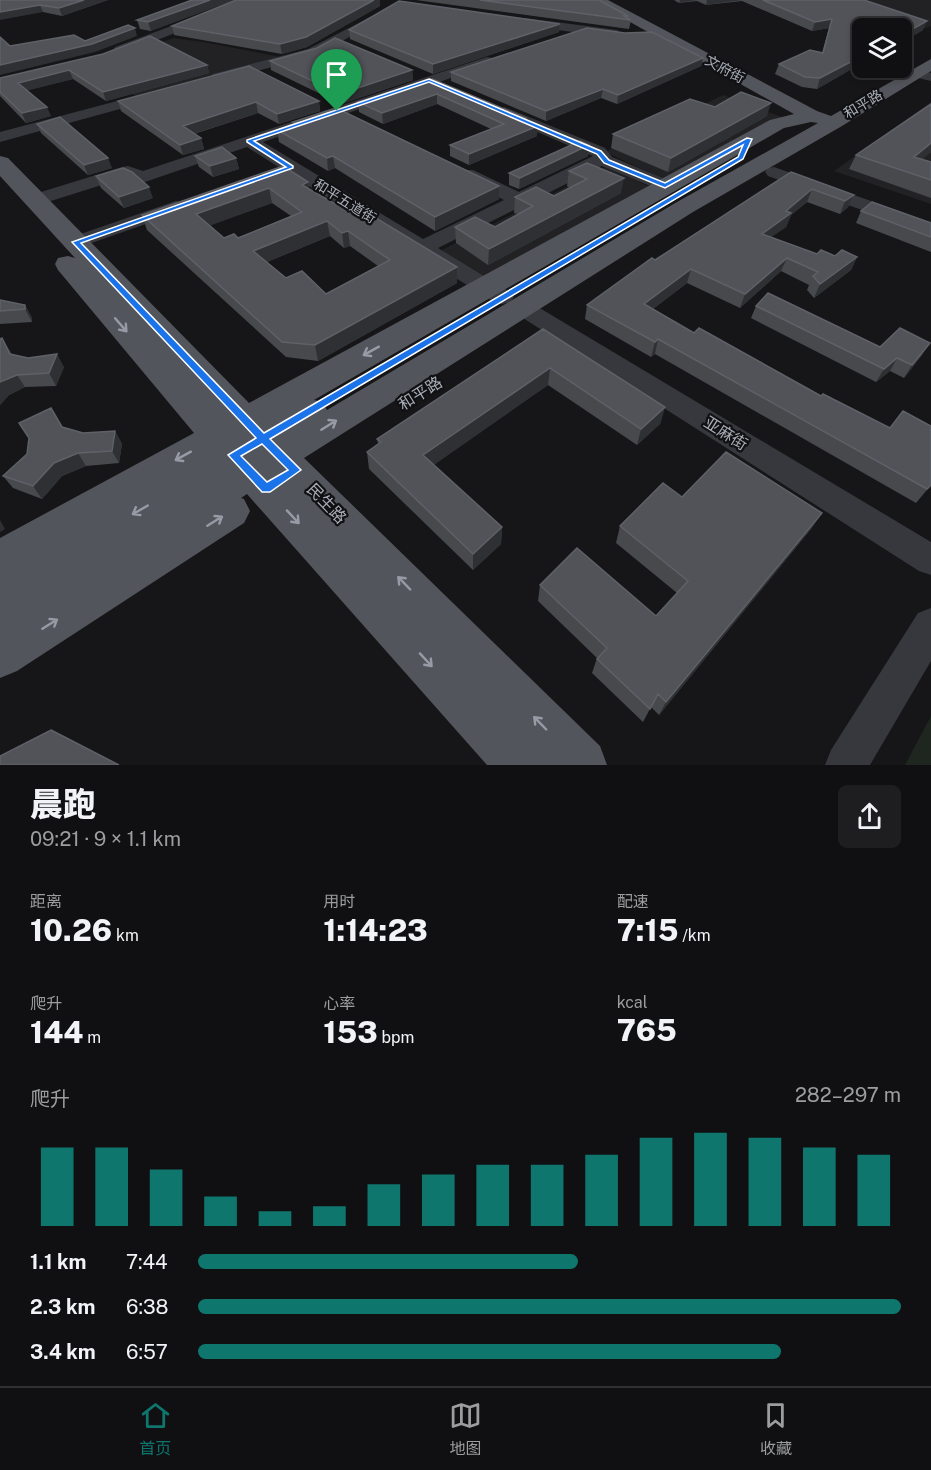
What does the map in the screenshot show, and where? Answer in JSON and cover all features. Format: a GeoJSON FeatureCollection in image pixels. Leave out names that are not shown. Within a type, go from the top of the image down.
{"type":"FeatureCollection","features":[{"type":"Feature","properties":{"kind":"main road"},"geometry":{"type":"LineString","coordinates":[[586,0],[651,33]]}},
{"type":"Feature","properties":{"kind":"main road","name":"文府街"},"geometry":{"type":"LineString","coordinates":[[598,0],[651,33],[822,118]]}},
{"type":"Feature","properties":{"kind":"main road","name":"文府街"},"geometry":{"type":"LineString","coordinates":[[609,0],[822,118]]}},
{"type":"Feature","properties":{"kind":"main road","name":"文府街"},"geometry":{"type":"LineString","coordinates":[[618,0],[814,100],[822,118]]}},
{"type":"Feature","properties":{"kind":"main road","name":"和平路"},"geometry":{"type":"LineString","coordinates":[[0,623],[257,455],[512,302],[745,149],[777,124],[822,118],[915,69],[931,46]]}},
{"type":"Feature","properties":{"kind":"main road","name":"和平路"},"geometry":{"type":"LineString","coordinates":[[0,592],[257,455],[512,302],[777,162],[829,137],[822,118]]}},
{"type":"Feature","properties":{"kind":"main road","name":"和平路"},"geometry":{"type":"LineString","coordinates":[[512,302],[665,186],[745,149]]}},
{"type":"Feature","properties":{"kind":"main road","name":"民生路"},"geometry":{"type":"LineString","coordinates":[[0,163],[76,242],[522,765]]}},
{"type":"Feature","properties":{"kind":"main road","name":"民生路"},"geometry":{"type":"LineString","coordinates":[[0,186],[257,455],[581,765]]}},
{"type":"Feature","properties":{"kind":"main road","name":"和平路"},"geometry":{"type":"LineString","coordinates":[[0,559],[257,455]]}},
{"type":"Feature","properties":{"kind":"main road","name":"和平路"},"geometry":{"type":"LineString","coordinates":[[0,655],[257,455]]}},
{"type":"Feature","properties":{"kind":"street"},"geometry":{"type":"LineString","coordinates":[[111,53],[251,0]]}},
{"type":"Feature","properties":{"kind":"street"},"geometry":{"type":"LineString","coordinates":[[205,81],[313,52],[388,9]]}},
{"type":"Feature","properties":{"kind":"street"},"geometry":{"type":"LineString","coordinates":[[515,20],[624,35],[651,33]]}},
{"type":"Feature","properties":{"kind":"street"},"geometry":{"type":"LineString","coordinates":[[545,42],[585,30]]}},
{"type":"Feature","properties":{"kind":"street"},"geometry":{"type":"LineString","coordinates":[[337,40],[354,48]]}},
{"type":"Feature","properties":{"kind":"street"},"geometry":{"type":"LineString","coordinates":[[35,200],[128,171],[142,177],[503,56]]}},
{"type":"Feature","properties":{"kind":"street"},"geometry":{"type":"LineString","coordinates":[[251,68],[270,78]]}},
{"type":"Feature","properties":{"kind":"street"},"geometry":{"type":"LineString","coordinates":[[408,71],[450,89]]}},
{"type":"Feature","properties":{"kind":"street"},"geometry":{"type":"LineString","coordinates":[[0,137],[171,90]]}},
{"type":"Feature","properties":{"kind":"street"},"geometry":{"type":"LineString","coordinates":[[318,102],[358,122]]}},
{"type":"Feature","properties":{"kind":"street"},"geometry":{"type":"LineString","coordinates":[[493,107],[599,152],[603,158],[665,186]]}},
{"type":"Feature","properties":{"kind":"street","name":"和平五道街"},"geometry":{"type":"LineString","coordinates":[[249,141],[512,302]]}},
{"type":"Feature","properties":{"kind":"street"},"geometry":{"type":"LineString","coordinates":[[421,248],[603,158]]}},
{"type":"Feature","properties":{"kind":"street"},"geometry":{"type":"LineString","coordinates":[[777,162],[931,230]]}},
{"type":"Feature","properties":{"kind":"street"},"geometry":{"type":"LineString","coordinates":[[268,175],[291,167]]}},
{"type":"Feature","properties":{"kind":"street"},"geometry":{"type":"LineString","coordinates":[[455,168],[520,200]]}},
{"type":"Feature","properties":{"kind":"street"},"geometry":{"type":"LineString","coordinates":[[76,242],[189,203]]}},
{"type":"Feature","properties":{"kind":"street","name":"亚麻街"},"geometry":{"type":"LineString","coordinates":[[512,302],[931,560]]}},
{"type":"Feature","properties":{"kind":"street"},"geometry":{"type":"LineString","coordinates":[[846,765],[931,626]]}},
{"type":"Feature","properties":{"kind":"shaded area"},"geometry":{"type":"Polygon","coordinates":[[[842,0],[931,0],[931,26],[923,29],[912,25],[912,18],[892,18],[842,0]]]}},
{"type":"Feature","properties":{"kind":"shaded area"},"geometry":{"type":"Polygon","coordinates":[[[174,38],[280,57],[135,96],[89,65],[174,38]]]}},
{"type":"Feature","properties":{"kind":"shaded area"},"geometry":{"type":"Polygon","coordinates":[[[723,95],[782,117],[663,179],[605,152],[723,95]]]}},
{"type":"Feature","properties":{"kind":"shaded area"},"geometry":{"type":"Polygon","coordinates":[[[931,102],[931,204],[834,171],[931,102]]]}},
{"type":"Feature","properties":{"kind":"shaded area"},"geometry":{"type":"Polygon","coordinates":[[[605,167],[653,188],[488,280],[440,251],[605,167]]]}},
{"type":"Feature","properties":{"kind":"shaded area"},"geometry":{"type":"Polygon","coordinates":[[[931,716],[931,765],[905,765],[931,716]]]}},
{"type":"Feature","properties":{"kind":"building"},"geometry":{"type":"Polygon","coordinates":[[[0,0],[84,0],[59,8],[40,5],[0,12],[0,0]]]}},
{"type":"Feature","properties":{"kind":"building"},"geometry":{"type":"Polygon","coordinates":[[[192,0],[210,0],[148,22],[137,20],[192,0]]]}},
{"type":"Feature","properties":{"kind":"building"},"geometry":{"type":"Polygon","coordinates":[[[236,0],[374,0],[306,37],[280,44],[172,26],[236,0]]]}},
{"type":"Feature","properties":{"kind":"building"},"geometry":{"type":"Polygon","coordinates":[[[480,0],[599,0],[628,16],[624,16],[631,20],[480,0]]]}},
{"type":"Feature","properties":{"kind":"building"},"geometry":{"type":"Polygon","coordinates":[[[763,0],[864,0],[927,21],[912,29],[912,18],[852,18],[852,61],[820,78],[805,77],[779,64],[810,50],[823,53],[832,19],[815,22],[763,0]]]}},
{"type":"Feature","properties":{"kind":"building"},"geometry":{"type":"Polygon","coordinates":[[[399,1],[560,24],[433,64],[349,30],[399,1]]]}},
{"type":"Feature","properties":{"kind":"building"},"geometry":{"type":"Polygon","coordinates":[[[128,25],[135,28],[92,44],[0,65],[0,37],[10,46],[74,35],[85,41],[128,25]]]}},
{"type":"Feature","properties":{"kind":"building"},"geometry":{"type":"Polygon","coordinates":[[[587,28],[625,33],[652,32],[703,58],[618,95],[603,89],[546,111],[451,72],[587,28]]]}},
{"type":"Feature","properties":{"kind":"building"},"geometry":{"type":"Polygon","coordinates":[[[150,36],[207,65],[103,92],[69,70],[18,83],[47,107],[22,113],[0,92],[0,78],[103,54],[150,36]]]}},
{"type":"Feature","properties":{"kind":"building"},"geometry":{"type":"Polygon","coordinates":[[[335,38],[412,70],[340,94],[270,61],[317,48],[335,38]]]}},
{"type":"Feature","properties":{"kind":"building"},"geometry":{"type":"Polygon","coordinates":[[[249,66],[319,101],[277,114],[256,102],[183,126],[201,138],[180,145],[118,101],[249,66]]]}},
{"type":"Feature","properties":{"kind":"building"},"geometry":{"type":"Polygon","coordinates":[[[432,79],[526,118],[522,120],[538,126],[469,154],[450,145],[504,124],[437,94],[382,113],[358,102],[432,79]]]}},
{"type":"Feature","properties":{"kind":"building"},"geometry":{"type":"Polygon","coordinates":[[[741,92],[771,103],[671,158],[613,134],[690,99],[715,107],[741,92]]]}},
{"type":"Feature","properties":{"kind":"building"},"geometry":{"type":"Polygon","coordinates":[[[931,104],[931,143],[914,157],[931,162],[931,180],[856,155],[931,104]]]}},
{"type":"Feature","properties":{"kind":"building"},"geometry":{"type":"Polygon","coordinates":[[[336,108],[499,186],[435,217],[333,156],[327,158],[277,130],[296,123],[293,122],[336,108]]]}},
{"type":"Feature","properties":{"kind":"building"},"geometry":{"type":"Polygon","coordinates":[[[60,117],[108,158],[84,165],[37,124],[60,117]]]}},
{"type":"Feature","properties":{"kind":"building"},"geometry":{"type":"Polygon","coordinates":[[[580,141],[589,145],[520,178],[509,173],[580,141]]]}},
{"type":"Feature","properties":{"kind":"building"},"geometry":{"type":"Polygon","coordinates":[[[222,147],[236,158],[210,166],[195,156],[222,147]]]}},
{"type":"Feature","properties":{"kind":"building"},"geometry":{"type":"Polygon","coordinates":[[[587,163],[624,178],[489,249],[455,227],[475,217],[495,227],[533,206],[515,197],[536,187],[554,196],[587,179],[569,171],[587,163]]]}},
{"type":"Feature","properties":{"kind":"building"},"geometry":{"type":"Polygon","coordinates":[[[283,166],[308,182],[302,185],[367,222],[376,218],[457,267],[315,345],[282,342],[142,215],[283,166]],[[269,188],[196,214],[224,238],[234,234],[238,238],[302,212],[269,188]],[[327,221],[253,251],[286,278],[302,271],[326,294],[390,260],[348,231],[342,233],[327,221]]]}},
{"type":"Feature","properties":{"kind":"building"},"geometry":{"type":"Polygon","coordinates":[[[123,168],[132,172],[149,187],[119,197],[96,176],[123,168]]]}},
{"type":"Feature","properties":{"kind":"building"},"geometry":{"type":"Polygon","coordinates":[[[791,172],[854,195],[845,201],[812,189],[786,211],[791,213],[762,234],[817,254],[821,250],[835,256],[842,250],[857,257],[820,284],[813,276],[818,272],[787,258],[745,294],[691,269],[644,304],[694,333],[699,328],[821,396],[823,394],[890,428],[903,411],[931,426],[931,485],[927,489],[658,339],[655,342],[587,305],[652,258],[655,260],[791,172]]]}},
{"type":"Feature","properties":{"kind":"building"},"geometry":{"type":"Polygon","coordinates":[[[872,202],[931,223],[931,237],[861,211],[872,202]]]}},
{"type":"Feature","properties":{"kind":"building"},"geometry":{"type":"Polygon","coordinates":[[[768,293],[880,347],[900,328],[930,343],[912,365],[897,358],[884,369],[756,306],[768,293]]]}},
{"type":"Feature","properties":{"kind":"building"},"geometry":{"type":"Polygon","coordinates":[[[0,300],[25,305],[25,309],[0,311],[0,300]]]}},
{"type":"Feature","properties":{"kind":"building"},"geometry":{"type":"Polygon","coordinates":[[[543,329],[665,407],[641,429],[550,368],[423,455],[502,527],[473,554],[367,452],[381,442],[377,439],[543,329]]]}},
{"type":"Feature","properties":{"kind":"building"},"geometry":{"type":"Polygon","coordinates":[[[2,338],[10,354],[28,358],[57,354],[49,373],[17,375],[0,382],[0,339],[2,338]]]}},
{"type":"Feature","properties":{"kind":"building"},"geometry":{"type":"Polygon","coordinates":[[[51,408],[62,427],[83,433],[115,431],[112,451],[78,453],[54,463],[33,486],[3,476],[27,454],[29,438],[19,423],[51,408]]]}},
{"type":"Feature","properties":{"kind":"building"},"geometry":{"type":"Polygon","coordinates":[[[726,452],[822,513],[666,702],[658,694],[650,709],[597,659],[607,648],[540,585],[577,548],[656,616],[688,581],[620,526],[663,483],[682,497],[726,452]]]}},
{"type":"Feature","properties":{"kind":"building"},"geometry":{"type":"Polygon","coordinates":[[[51,730],[119,765],[0,765],[0,756],[51,730]]]}},
{"type":"Feature","properties":{"kind":"route"},"geometry":{"type":"LineString","coordinates":[[337,111],[249,141],[291,167],[76,242],[263,438],[279,456],[296,470],[266,489],[234,455],[263,438],[502,297],[692,188],[741,158],[749,139],[665,186],[606,161],[599,152],[429,80],[337,111]]}}]}
